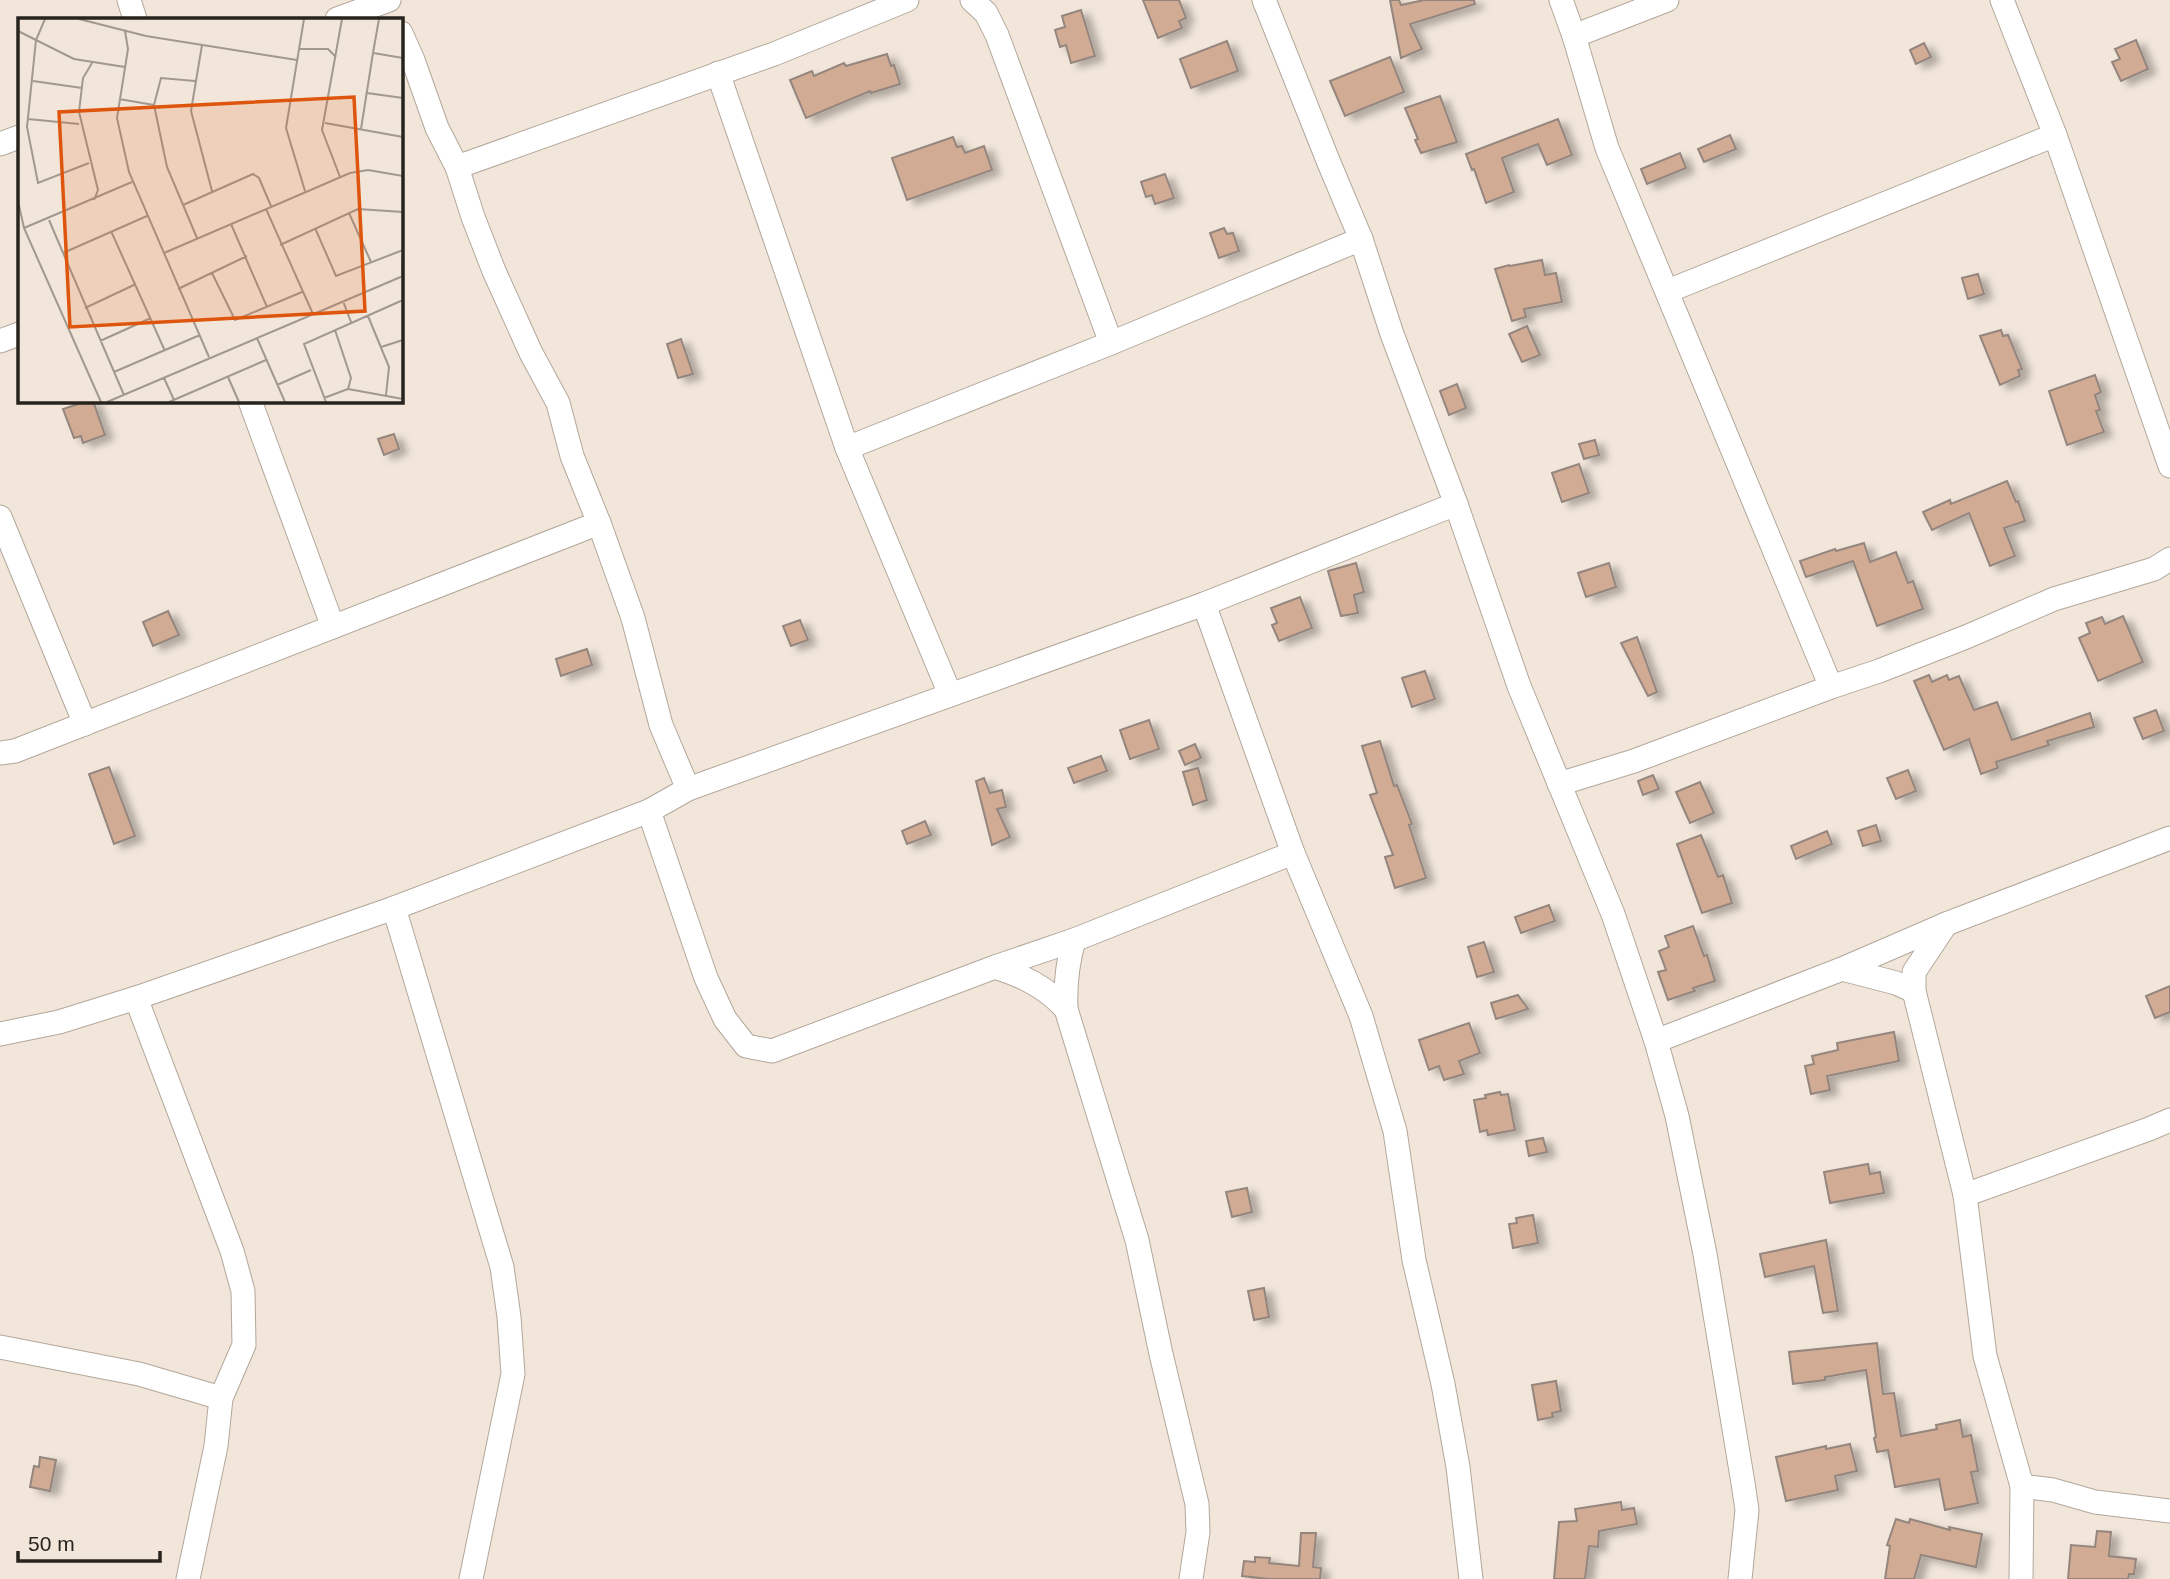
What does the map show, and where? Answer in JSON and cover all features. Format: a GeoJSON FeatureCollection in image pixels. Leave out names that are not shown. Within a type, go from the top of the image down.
{"type":"FeatureCollection","features":[{"type":"Feature","properties":{"kind":"street"},"geometry":{"type":"LineString","coordinates":[[129,0],[135,18]]}},
{"type":"Feature","properties":{"kind":"street"},"geometry":{"type":"LineString","coordinates":[[457,167],[774,54],[907,0]]}},
{"type":"Feature","properties":{"kind":"street"},"geometry":{"type":"LineString","coordinates":[[971,0],[986,13],[997,35],[1111,343]]}},
{"type":"Feature","properties":{"kind":"street"},"geometry":{"type":"LineString","coordinates":[[1264,0],[1362,239],[1388,323],[1456,504],[1519,685],[1613,915],[1656,1041],[1677,1116],[1705,1254],[1743,1483],[1747,1510],[1740,1579]]}},
{"type":"Feature","properties":{"kind":"street"},"geometry":{"type":"LineString","coordinates":[[1561,0],[1607,148],[1831,687]]}},
{"type":"Feature","properties":{"kind":"street"},"geometry":{"type":"LineString","coordinates":[[1574,36],[1667,0]]}},
{"type":"Feature","properties":{"kind":"street"},"geometry":{"type":"LineString","coordinates":[[2001,0],[2055,135],[2170,466]]}},
{"type":"Feature","properties":{"kind":"street"},"geometry":{"type":"LineString","coordinates":[[341,18],[390,7]]}},
{"type":"Feature","properties":{"kind":"street"},"geometry":{"type":"LineString","coordinates":[[402,35],[437,128],[457,167],[494,271],[531,353],[558,403],[572,456],[632,618],[661,726],[688,789]]}},
{"type":"Feature","properties":{"kind":"street"},"geometry":{"type":"LineString","coordinates":[[718,73],[847,448],[950,694]]}},
{"type":"Feature","properties":{"kind":"street"},"geometry":{"type":"LineString","coordinates":[[1668,291],[2055,135]]}},
{"type":"Feature","properties":{"kind":"street"},"geometry":{"type":"LineString","coordinates":[[0,144],[18,137]]}},
{"type":"Feature","properties":{"kind":"street"},"geometry":{"type":"LineString","coordinates":[[847,448],[1362,239]]}},
{"type":"Feature","properties":{"kind":"street"},"geometry":{"type":"LineString","coordinates":[[0,341],[18,334]]}},
{"type":"Feature","properties":{"kind":"street"},"geometry":{"type":"LineString","coordinates":[[250,402],[333,627]]}},
{"type":"Feature","properties":{"kind":"street"},"geometry":{"type":"LineString","coordinates":[[0,1034],[59,1022],[136,998],[394,908],[649,811],[688,789],[1204,604],[1456,504]]}},
{"type":"Feature","properties":{"kind":"street"},"geometry":{"type":"LineString","coordinates":[[0,517],[85,724]]}},
{"type":"Feature","properties":{"kind":"street"},"geometry":{"type":"LineString","coordinates":[[0,753],[15,751],[599,523]]}},
{"type":"Feature","properties":{"kind":"street"},"geometry":{"type":"LineString","coordinates":[[1559,784],[1634,761],[1929,652],[2054,599],[2154,569],[2170,559]]}},
{"type":"Feature","properties":{"kind":"street"},"geometry":{"type":"LineString","coordinates":[[1204,604],[1293,853],[1362,1016],[1395,1131],[1414,1260],[1443,1384],[1458,1467],[1471,1579]]}},
{"type":"Feature","properties":{"kind":"street"},"geometry":{"type":"LineString","coordinates":[[649,811],[706,978],[725,1019],[746,1046],[772,1051],[1074,940],[1293,853]]}},
{"type":"Feature","properties":{"kind":"street"},"geometry":{"type":"LineString","coordinates":[[1656,1041],[1842,969],[1946,924],[2170,838]]}},
{"type":"Feature","properties":{"kind":"street"},"geometry":{"type":"LineString","coordinates":[[394,908],[502,1267],[509,1317],[513,1374],[471,1579]]}},
{"type":"Feature","properties":{"kind":"street"},"geometry":{"type":"LineString","coordinates":[[1946,924],[1914,972],[1914,991],[1965,1195],[1985,1356],[2022,1486],[2021,1579]]}},
{"type":"Feature","properties":{"kind":"street"},"geometry":{"type":"LineString","coordinates":[[1074,940],[1066,974],[1066,1009],[1137,1240],[1195,1494],[1198,1532],[1191,1579]]}},
{"type":"Feature","properties":{"kind":"street"},"geometry":{"type":"LineString","coordinates":[[995,967],[1032,981],[1053,994],[1066,1009]]}},
{"type":"Feature","properties":{"kind":"street"},"geometry":{"type":"LineString","coordinates":[[1842,969],[1886,979],[1914,991]]}},
{"type":"Feature","properties":{"kind":"street"},"geometry":{"type":"LineString","coordinates":[[136,998],[232,1251],[243,1291],[244,1345],[221,1398],[216,1446],[188,1579]]}},
{"type":"Feature","properties":{"kind":"street"},"geometry":{"type":"LineString","coordinates":[[1965,1195],[2170,1119]]}},
{"type":"Feature","properties":{"kind":"street"},"geometry":{"type":"LineString","coordinates":[[0,1347],[139,1374],[221,1398]]}},
{"type":"Feature","properties":{"kind":"street"},"geometry":{"type":"LineString","coordinates":[[2022,1486],[2053,1490],[2095,1502],[2170,1511]]}},
{"type":"Feature","properties":{"kind":"building"},"geometry":{"type":"Polygon","coordinates":[[[1143,0],[1179,0],[1186,18],[1179,21],[1182,28],[1158,38],[1143,0]]]}},
{"type":"Feature","properties":{"kind":"building"},"geometry":{"type":"Polygon","coordinates":[[[1390,0],[1399,0],[1401,5],[1424,0],[1474,0],[1475,4],[1410,24],[1422,49],[1401,58],[1390,0]]]}},
{"type":"Feature","properties":{"kind":"building"},"geometry":{"type":"Polygon","coordinates":[[[1081,10],[1095,56],[1071,63],[1066,45],[1060,47],[1055,30],[1065,27],[1062,16],[1081,10]]]}},
{"type":"Feature","properties":{"kind":"building"},"geometry":{"type":"Polygon","coordinates":[[[2136,40],[2148,69],[2121,81],[2112,62],[2120,59],[2115,49],[2136,40]]]}},
{"type":"Feature","properties":{"kind":"building"},"geometry":{"type":"Polygon","coordinates":[[[1227,41],[1238,71],[1191,88],[1180,59],[1227,41]]]}},
{"type":"Feature","properties":{"kind":"building"},"geometry":{"type":"Polygon","coordinates":[[[1924,43],[1931,57],[1916,64],[1910,50],[1924,43]]]}},
{"type":"Feature","properties":{"kind":"building"},"geometry":{"type":"Polygon","coordinates":[[[887,54],[900,84],[871,93],[870,91],[806,118],[790,80],[812,71],[814,76],[844,63],[846,66],[887,54]]]}},
{"type":"Feature","properties":{"kind":"building"},"geometry":{"type":"Polygon","coordinates":[[[1390,57],[1404,92],[1345,116],[1330,81],[1390,57]]]}},
{"type":"Feature","properties":{"kind":"building"},"geometry":{"type":"Polygon","coordinates":[[[1440,96],[1457,142],[1421,153],[1405,108],[1440,96]]]}},
{"type":"Feature","properties":{"kind":"building"},"geometry":{"type":"Polygon","coordinates":[[[1558,119],[1572,155],[1547,165],[1538,144],[1502,158],[1514,192],[1486,203],[1466,154],[1558,119]]]}},
{"type":"Feature","properties":{"kind":"building"},"geometry":{"type":"Polygon","coordinates":[[[1730,135],[1736,149],[1704,162],[1698,149],[1730,135]]]}},
{"type":"Feature","properties":{"kind":"building"},"geometry":{"type":"Polygon","coordinates":[[[953,137],[957,147],[962,146],[965,153],[984,146],[992,170],[907,200],[892,158],[953,137]]]}},
{"type":"Feature","properties":{"kind":"building"},"geometry":{"type":"Polygon","coordinates":[[[1680,153],[1686,168],[1647,184],[1641,169],[1680,153]]]}},
{"type":"Feature","properties":{"kind":"building"},"geometry":{"type":"Polygon","coordinates":[[[1165,174],[1174,198],[1155,204],[1152,195],[1146,197],[1141,182],[1165,174]]]}},
{"type":"Feature","properties":{"kind":"building"},"geometry":{"type":"Polygon","coordinates":[[[1224,228],[1227,234],[1233,233],[1239,251],[1219,258],[1210,233],[1224,228]]]}},
{"type":"Feature","properties":{"kind":"building"},"geometry":{"type":"Polygon","coordinates":[[[1542,260],[1545,275],[1556,273],[1562,302],[1524,309],[1526,317],[1512,321],[1495,269],[1542,260]]]}},
{"type":"Feature","properties":{"kind":"building"},"geometry":{"type":"Polygon","coordinates":[[[1978,274],[1984,294],[1968,299],[1962,278],[1978,274]]]}},
{"type":"Feature","properties":{"kind":"building"},"geometry":{"type":"Polygon","coordinates":[[[1527,326],[1540,355],[1522,362],[1509,334],[1527,326]]]}},
{"type":"Feature","properties":{"kind":"building"},"geometry":{"type":"Polygon","coordinates":[[[2001,330],[2003,336],[2008,335],[2022,369],[2018,370],[2020,376],[2000,385],[1980,336],[2001,330]]]}},
{"type":"Feature","properties":{"kind":"building"},"geometry":{"type":"Polygon","coordinates":[[[681,339],[693,374],[678,378],[667,344],[681,339]]]}},
{"type":"Feature","properties":{"kind":"building"},"geometry":{"type":"Polygon","coordinates":[[[2095,375],[2101,392],[2095,395],[2100,410],[2096,411],[2104,432],[2067,445],[2049,391],[2095,375]]]}},
{"type":"Feature","properties":{"kind":"building"},"geometry":{"type":"Polygon","coordinates":[[[1457,384],[1466,408],[1449,415],[1440,391],[1457,384]]]}},
{"type":"Feature","properties":{"kind":"building"},"geometry":{"type":"Polygon","coordinates":[[[84,402],[93,402],[105,435],[83,443],[81,436],[74,438],[63,409],[84,402]]]}},
{"type":"Feature","properties":{"kind":"building"},"geometry":{"type":"Polygon","coordinates":[[[394,434],[399,449],[384,455],[378,439],[394,434]]]}},
{"type":"Feature","properties":{"kind":"building"},"geometry":{"type":"Polygon","coordinates":[[[1595,440],[1599,455],[1584,459],[1579,444],[1595,440]]]}},
{"type":"Feature","properties":{"kind":"building"},"geometry":{"type":"Polygon","coordinates":[[[1579,464],[1589,493],[1562,502],[1552,473],[1579,464]]]}},
{"type":"Feature","properties":{"kind":"building"},"geometry":{"type":"Polygon","coordinates":[[[2007,481],[2025,521],[2004,528],[2015,556],[1990,566],[1969,513],[1932,530],[1923,512],[1950,500],[1951,504],[2007,481]]]}},
{"type":"Feature","properties":{"kind":"building"},"geometry":{"type":"Polygon","coordinates":[[[1864,543],[1870,562],[1896,552],[1908,583],[1913,581],[1923,609],[1877,626],[1853,561],[1806,577],[1800,561],[1864,543]]]}},
{"type":"Feature","properties":{"kind":"building"},"geometry":{"type":"Polygon","coordinates":[[[1356,563],[1364,592],[1354,595],[1358,613],[1341,616],[1328,571],[1356,563]]]}},
{"type":"Feature","properties":{"kind":"building"},"geometry":{"type":"Polygon","coordinates":[[[1609,563],[1616,587],[1586,597],[1578,573],[1609,563]]]}},
{"type":"Feature","properties":{"kind":"building"},"geometry":{"type":"Polygon","coordinates":[[[1300,597],[1312,628],[1279,641],[1272,625],[1277,623],[1271,608],[1300,597]]]}},
{"type":"Feature","properties":{"kind":"building"},"geometry":{"type":"Polygon","coordinates":[[[168,611],[179,635],[153,646],[143,622],[168,611]]]}},
{"type":"Feature","properties":{"kind":"building"},"geometry":{"type":"Polygon","coordinates":[[[2123,616],[2143,662],[2098,681],[2079,638],[2090,633],[2086,623],[2102,617],[2105,624],[2123,616]]]}},
{"type":"Feature","properties":{"kind":"building"},"geometry":{"type":"Polygon","coordinates":[[[800,620],[808,640],[791,646],[783,626],[800,620]]]}},
{"type":"Feature","properties":{"kind":"building"},"geometry":{"type":"Polygon","coordinates":[[[1637,637],[1657,692],[1648,696],[1621,643],[1637,637]]]}},
{"type":"Feature","properties":{"kind":"building"},"geometry":{"type":"Polygon","coordinates":[[[587,649],[592,665],[561,676],[556,659],[587,649]]]}},
{"type":"Feature","properties":{"kind":"building"},"geometry":{"type":"Polygon","coordinates":[[[1425,671],[1435,699],[1412,707],[1402,678],[1425,671]]]}},
{"type":"Feature","properties":{"kind":"building"},"geometry":{"type":"Polygon","coordinates":[[[1929,675],[1932,682],[1947,675],[1949,680],[1959,676],[1974,710],[1997,702],[2012,740],[2090,713],[2094,727],[2047,741],[2049,745],[1996,762],[1998,768],[1981,774],[1969,739],[1944,750],[1914,681],[1929,675]]]}},
{"type":"Feature","properties":{"kind":"building"},"geometry":{"type":"Polygon","coordinates":[[[2156,710],[2164,731],[2143,739],[2134,718],[2156,710]]]}},
{"type":"Feature","properties":{"kind":"building"},"geometry":{"type":"Polygon","coordinates":[[[1149,720],[1159,749],[1130,759],[1120,730],[1149,720]]]}},
{"type":"Feature","properties":{"kind":"building"},"geometry":{"type":"Polygon","coordinates":[[[1380,741],[1394,786],[1397,785],[1412,824],[1409,825],[1426,878],[1395,888],[1385,857],[1393,855],[1370,795],[1377,793],[1362,746],[1380,741]]]}},
{"type":"Feature","properties":{"kind":"building"},"geometry":{"type":"Polygon","coordinates":[[[1195,744],[1201,758],[1185,765],[1179,751],[1195,744]]]}},
{"type":"Feature","properties":{"kind":"building"},"geometry":{"type":"Polygon","coordinates":[[[1101,756],[1107,771],[1074,783],[1068,768],[1101,756]]]}},
{"type":"Feature","properties":{"kind":"building"},"geometry":{"type":"Polygon","coordinates":[[[109,767],[135,836],[114,844],[89,774],[109,767]]]}},
{"type":"Feature","properties":{"kind":"building"},"geometry":{"type":"Polygon","coordinates":[[[1198,768],[1207,800],[1193,805],[1183,772],[1198,768]]]}},
{"type":"Feature","properties":{"kind":"building"},"geometry":{"type":"Polygon","coordinates":[[[1908,770],[1916,791],[1896,799],[1887,778],[1908,770]]]}},
{"type":"Feature","properties":{"kind":"building"},"geometry":{"type":"Polygon","coordinates":[[[1653,775],[1659,789],[1643,795],[1638,781],[1653,775]]]}},
{"type":"Feature","properties":{"kind":"building"},"geometry":{"type":"Polygon","coordinates":[[[984,778],[990,793],[1002,790],[1006,807],[997,809],[1010,837],[992,845],[976,781],[984,778]]]}},
{"type":"Feature","properties":{"kind":"building"},"geometry":{"type":"Polygon","coordinates":[[[1700,782],[1714,813],[1690,823],[1676,792],[1700,782]]]}},
{"type":"Feature","properties":{"kind":"building"},"geometry":{"type":"Polygon","coordinates":[[[925,821],[931,835],[907,844],[902,831],[925,821]]]}},
{"type":"Feature","properties":{"kind":"building"},"geometry":{"type":"Polygon","coordinates":[[[1876,825],[1881,841],[1863,846],[1858,831],[1876,825]]]}},
{"type":"Feature","properties":{"kind":"building"},"geometry":{"type":"Polygon","coordinates":[[[1827,831],[1832,844],[1796,859],[1791,846],[1827,831]]]}},
{"type":"Feature","properties":{"kind":"building"},"geometry":{"type":"Polygon","coordinates":[[[1701,835],[1718,877],[1723,875],[1732,903],[1702,913],[1677,844],[1701,835]]]}},
{"type":"Feature","properties":{"kind":"building"},"geometry":{"type":"Polygon","coordinates":[[[1549,905],[1555,921],[1521,933],[1515,917],[1549,905]]]}},
{"type":"Feature","properties":{"kind":"building"},"geometry":{"type":"Polygon","coordinates":[[[1693,926],[1704,956],[1707,955],[1715,981],[1668,1000],[1658,972],[1666,970],[1659,951],[1669,947],[1665,936],[1693,926]]]}},
{"type":"Feature","properties":{"kind":"building"},"geometry":{"type":"Polygon","coordinates":[[[1484,942],[1494,972],[1477,977],[1468,947],[1484,942]]]}},
{"type":"Feature","properties":{"kind":"building"},"geometry":{"type":"Polygon","coordinates":[[[2170,986],[2170,1012],[2155,1018],[2146,996],[2170,986]]]}},
{"type":"Feature","properties":{"kind":"building"},"geometry":{"type":"Polygon","coordinates":[[[1518,995],[1528,1009],[1496,1019],[1491,1003],[1518,995]]]}},
{"type":"Feature","properties":{"kind":"building"},"geometry":{"type":"Polygon","coordinates":[[[1469,1023],[1480,1053],[1459,1061],[1464,1074],[1444,1080],[1439,1066],[1429,1070],[1419,1040],[1469,1023]]]}},
{"type":"Feature","properties":{"kind":"building"},"geometry":{"type":"Polygon","coordinates":[[[1894,1032],[1899,1061],[1827,1076],[1830,1090],[1811,1094],[1805,1066],[1814,1064],[1812,1056],[1838,1050],[1837,1043],[1894,1032]]]}},
{"type":"Feature","properties":{"kind":"building"},"geometry":{"type":"Polygon","coordinates":[[[1500,1092],[1501,1095],[1508,1094],[1515,1130],[1488,1135],[1487,1130],[1480,1132],[1474,1100],[1500,1092]]]}},
{"type":"Feature","properties":{"kind":"building"},"geometry":{"type":"Polygon","coordinates":[[[1543,1138],[1547,1152],[1529,1156],[1526,1141],[1543,1138]]]}},
{"type":"Feature","properties":{"kind":"building"},"geometry":{"type":"Polygon","coordinates":[[[1868,1164],[1870,1174],[1880,1172],[1884,1193],[1830,1203],[1824,1172],[1868,1164]]]}},
{"type":"Feature","properties":{"kind":"building"},"geometry":{"type":"Polygon","coordinates":[[[1247,1188],[1252,1212],[1232,1217],[1226,1192],[1247,1188]]]}},
{"type":"Feature","properties":{"kind":"building"},"geometry":{"type":"Polygon","coordinates":[[[1533,1215],[1538,1243],[1513,1248],[1509,1224],[1517,1223],[1516,1218],[1533,1215]]]}},
{"type":"Feature","properties":{"kind":"building"},"geometry":{"type":"Polygon","coordinates":[[[1826,1240],[1838,1311],[1823,1313],[1814,1266],[1765,1277],[1760,1254],[1826,1240]]]}},
{"type":"Feature","properties":{"kind":"building"},"geometry":{"type":"Polygon","coordinates":[[[1264,1288],[1269,1317],[1254,1320],[1248,1291],[1264,1288]]]}},
{"type":"Feature","properties":{"kind":"building"},"geometry":{"type":"Polygon","coordinates":[[[1877,1343],[1883,1394],[1894,1393],[1901,1436],[1937,1429],[1936,1425],[1960,1420],[1963,1437],[1971,1435],[1978,1471],[1971,1472],[1978,1503],[1945,1510],[1939,1479],[1895,1487],[1888,1450],[1877,1452],[1866,1370],[1793,1384],[1789,1352],[1877,1343]]]}},
{"type":"Feature","properties":{"kind":"building"},"geometry":{"type":"Polygon","coordinates":[[[1556,1381],[1561,1411],[1552,1413],[1553,1417],[1538,1420],[1532,1385],[1556,1381]]]}},
{"type":"Feature","properties":{"kind":"building"},"geometry":{"type":"Polygon","coordinates":[[[1850,1444],[1857,1471],[1835,1476],[1838,1490],[1786,1501],[1776,1457],[1826,1446],[1826,1449],[1850,1444]]]}},
{"type":"Feature","properties":{"kind":"building"},"geometry":{"type":"Polygon","coordinates":[[[40,1457],[56,1460],[50,1491],[30,1487],[34,1466],[39,1467],[40,1457]]]}},
{"type":"Feature","properties":{"kind":"building"},"geometry":{"type":"Polygon","coordinates":[[[1621,1502],[1622,1510],[1634,1508],[1637,1524],[1599,1531],[1598,1547],[1589,1546],[1585,1579],[1554,1579],[1559,1522],[1577,1521],[1575,1509],[1621,1502]]]}},
{"type":"Feature","properties":{"kind":"building"},"geometry":{"type":"Polygon","coordinates":[[[1896,1519],[1909,1523],[1910,1519],[1950,1530],[1949,1527],[1982,1534],[1976,1567],[1921,1555],[1914,1579],[1885,1579],[1890,1546],[1887,1545],[1896,1519]]]}},
{"type":"Feature","properties":{"kind":"building"},"geometry":{"type":"Polygon","coordinates":[[[2097,1531],[2111,1532],[2109,1556],[2136,1559],[2134,1574],[2129,1574],[2128,1579],[2068,1579],[2071,1545],[2095,1547],[2097,1531]]]}},
{"type":"Feature","properties":{"kind":"building"},"geometry":{"type":"Polygon","coordinates":[[[1301,1533],[1316,1533],[1313,1567],[1321,1568],[1320,1579],[1242,1576],[1244,1561],[1255,1562],[1255,1557],[1270,1558],[1269,1563],[1299,1566],[1301,1533]]]}}]}
